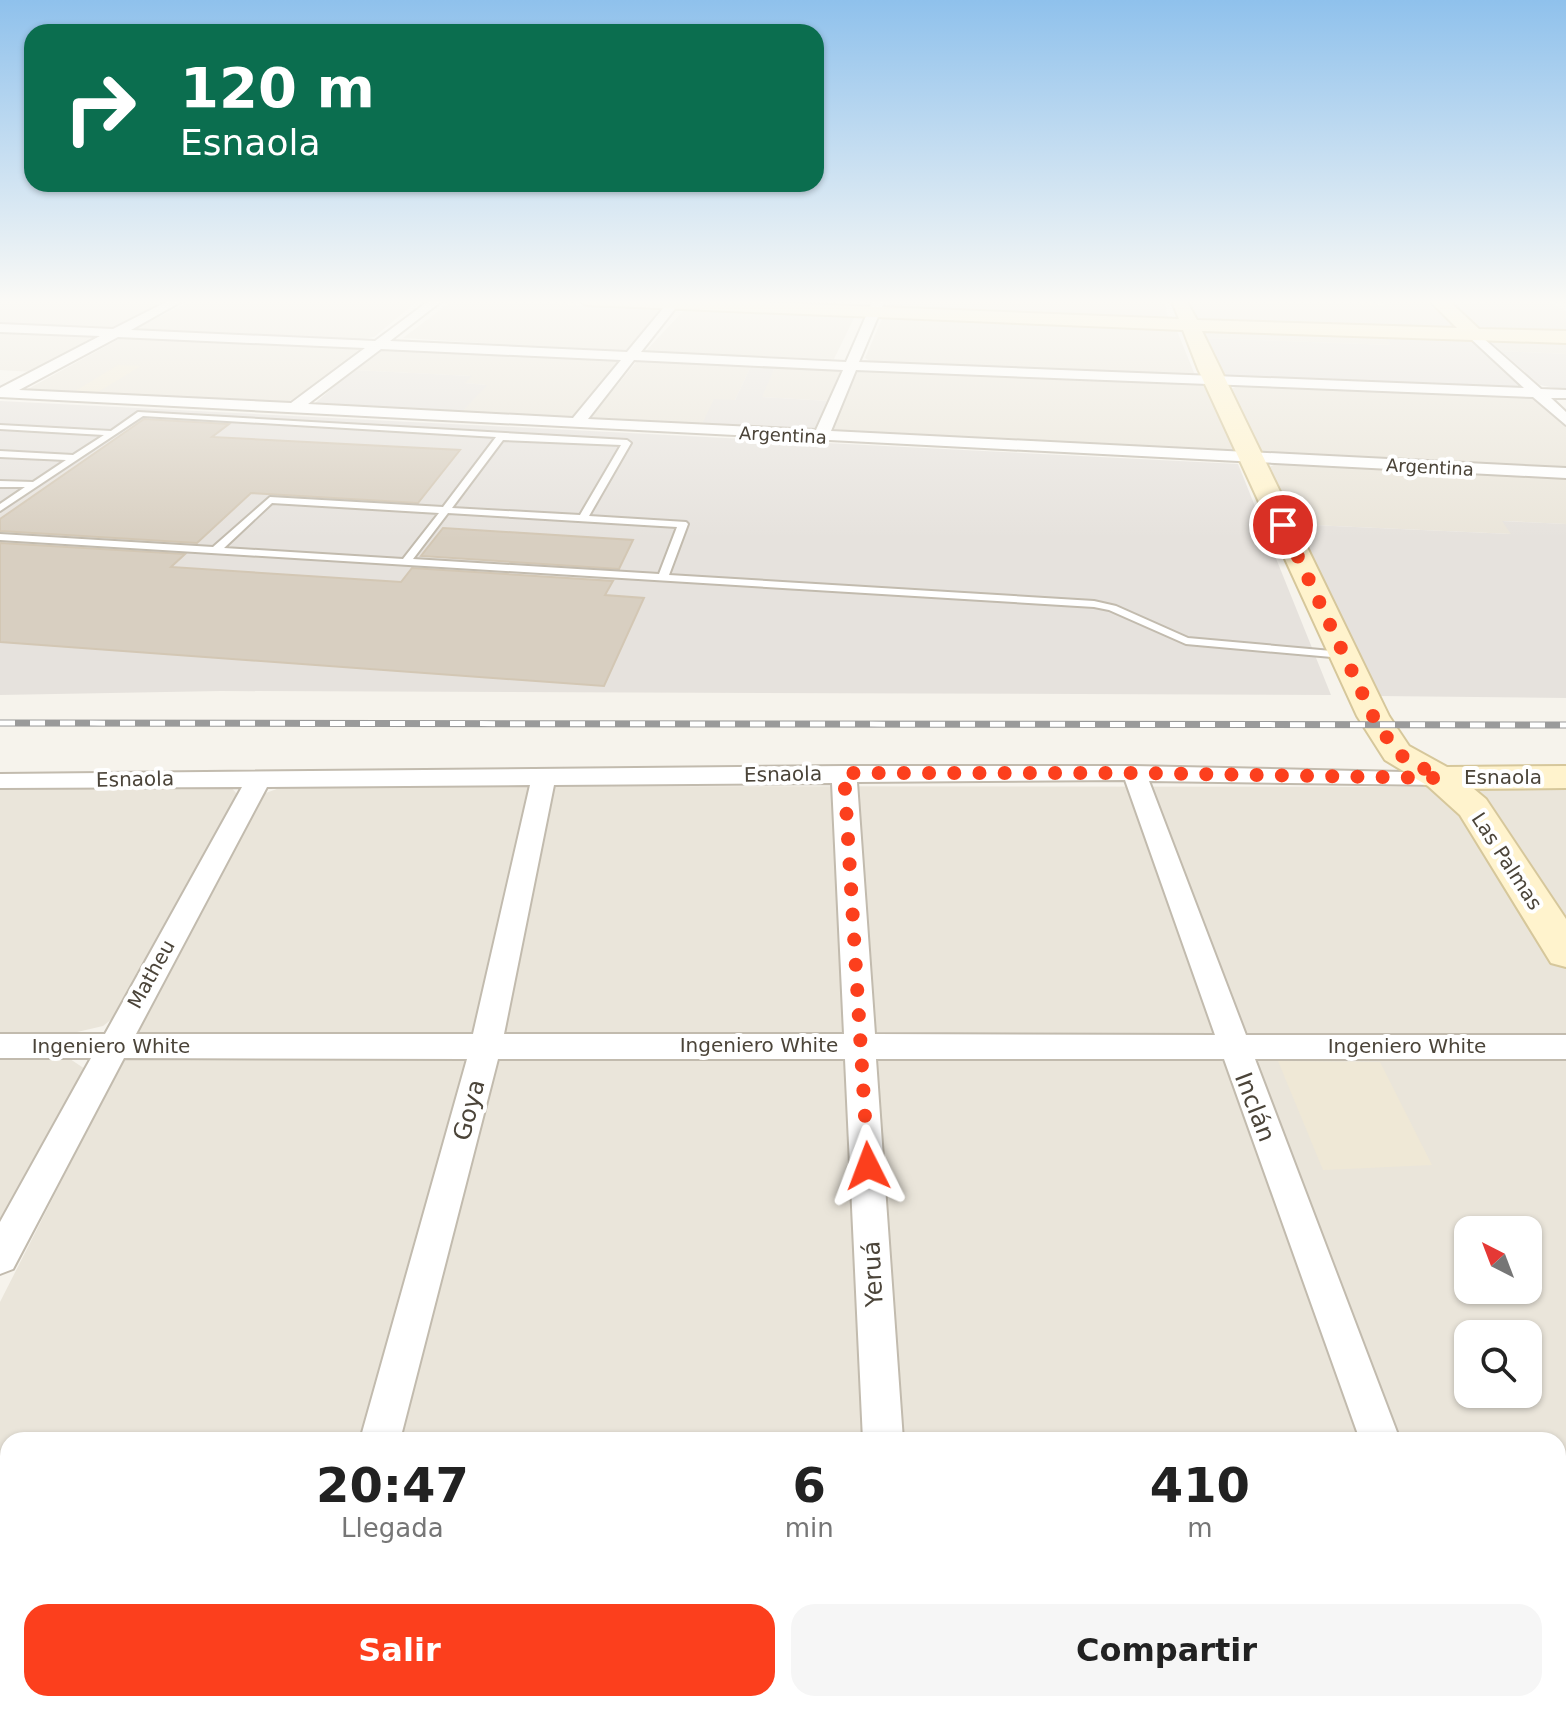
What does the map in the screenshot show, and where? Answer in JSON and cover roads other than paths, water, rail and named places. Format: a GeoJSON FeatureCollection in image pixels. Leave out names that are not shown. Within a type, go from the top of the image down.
{"type":"FeatureCollection","features":[{"type":"Feature","properties":{"kind":"street"},"geometry":{"type":"LineString","coordinates":[[1,393],[27,380]]}},
{"type":"Feature","properties":{"kind":"street"},"geometry":{"type":"LineString","coordinates":[[293,409],[332,380]]}},
{"type":"Feature","properties":{"kind":"street"},"geometry":{"type":"LineString","coordinates":[[576,424],[612,380]]}},
{"type":"Feature","properties":{"kind":"street"},"geometry":{"type":"LineString","coordinates":[[821,437],[845,380]]}},
{"type":"Feature","properties":{"kind":"street"},"geometry":{"type":"LineString","coordinates":[[1166,380],[1566,394]]}},
{"type":"Feature","properties":{"kind":"street"},"geometry":{"type":"LineString","coordinates":[[1524,380],[1566,420]]}},
{"type":"Feature","properties":{"kind":"street","name":"Las Palmas"},"geometry":{"type":"LineString","coordinates":[[1214,382],[1373,716],[1397,753],[1440,778],[1473,807],[1566,952]]}},
{"type":"Feature","properties":{"kind":"street","name":"Argentina"},"geometry":{"type":"LineString","coordinates":[[1,393],[1566,473]]}},
{"type":"Feature","properties":{"kind":"street","name":"Esnaola"},"geometry":{"type":"LineString","coordinates":[[0,781],[844,773],[1566,777]]}},
{"type":"Feature","properties":{"kind":"street","name":"Yeruá"},"geometry":{"type":"LineString","coordinates":[[844,773],[883,1432]]}},
{"type":"Feature","properties":{"kind":"street","name":"Inclán"},"geometry":{"type":"LineString","coordinates":[[1134,773],[1232,1046],[1377,1432]]}},
{"type":"Feature","properties":{"kind":"street","name":"Goya"},"geometry":{"type":"LineString","coordinates":[[382,1432],[486,1045],[544,776]]}},
{"type":"Feature","properties":{"kind":"street","name":"Matheu"},"geometry":{"type":"LineString","coordinates":[[0,1257],[259,778]]}},
{"type":"Feature","properties":{"kind":"street","name":"Ingeniero White"},"geometry":{"type":"LineString","coordinates":[[0,1046],[1566,1047]]}},
{"type":"Feature","properties":{"kind":"lane"},"geometry":{"type":"LineString","coordinates":[[0,508],[141,414],[627,443],[583,518]]}},
{"type":"Feature","properties":{"kind":"lane"},"geometry":{"type":"LineString","coordinates":[[0,427],[112,433]]}},
{"type":"Feature","properties":{"kind":"lane"},"geometry":{"type":"LineString","coordinates":[[406,562],[501,437]]}},
{"type":"Feature","properties":{"kind":"lane"},"geometry":{"type":"LineString","coordinates":[[0,454],[75,458]]}},
{"type":"Feature","properties":{"kind":"lane"},"geometry":{"type":"LineString","coordinates":[[0,484],[34,485]]}},
{"type":"Feature","properties":{"kind":"lane"},"geometry":{"type":"LineString","coordinates":[[216,550],[270,500],[683,524],[663,578]]}},
{"type":"Feature","properties":{"kind":"lane"},"geometry":{"type":"LineString","coordinates":[[0,537],[1094,604],[1112,608],[1186,641],[1343,655]]}},
{"type":"Feature","properties":{"kind":"railway"},"geometry":{"type":"LineString","coordinates":[[0,723],[1566,725]]}}]}
